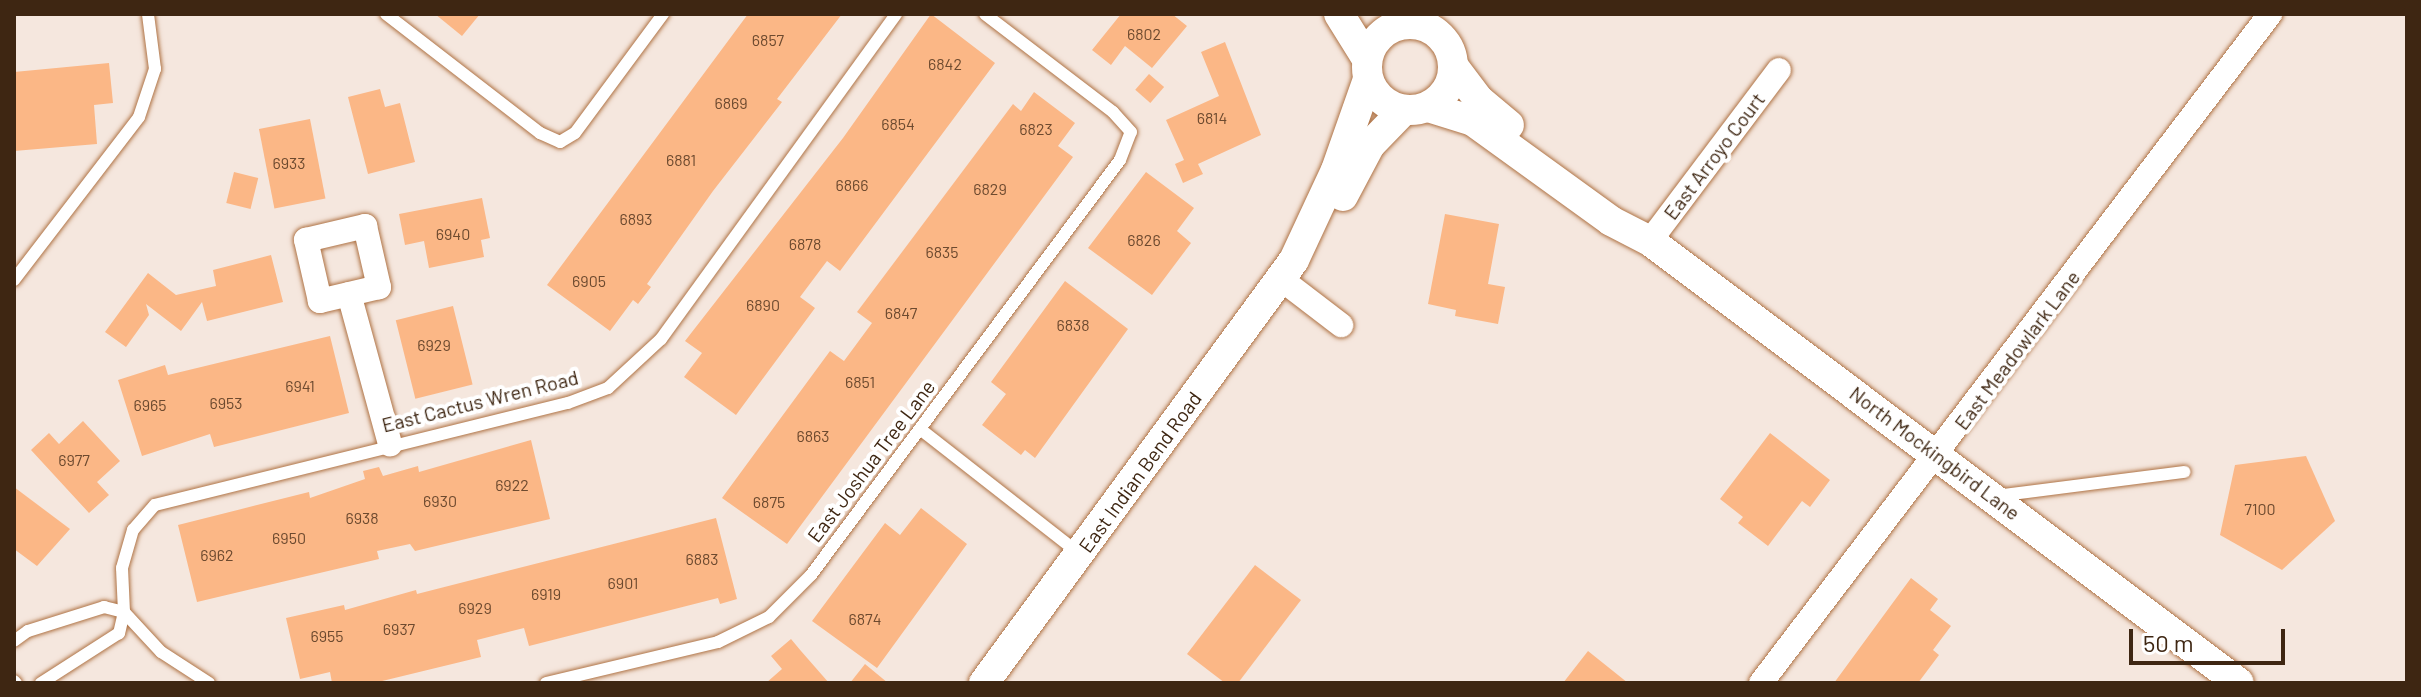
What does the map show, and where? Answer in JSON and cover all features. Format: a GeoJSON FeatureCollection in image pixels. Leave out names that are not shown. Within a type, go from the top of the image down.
{"type":"FeatureCollection","features":[{"type":"Feature","properties":{"kind":"street","name":"North Mockingbird Lane"},"geometry":{"type":"LineString","coordinates":[[1339,14],[1383,101],[1473,121],[1611,221],[1639,234],[2239,683]]}},
{"type":"Feature","properties":{"kind":"street","name":"East Meadowlark Lane"},"geometry":{"type":"LineString","coordinates":[[1761,683],[1938,455],[2270,14]]}},
{"type":"Feature","properties":{"kind":"street","name":"North Mockingbird Lane"},"geometry":{"type":"LineString","coordinates":[[1368,69],[1385,32],[1395,19],[1429,28],[1439,35],[1454,67],[1479,100],[1620,211],[1639,234]]}},
{"type":"Feature","properties":{"kind":"street"},"geometry":{"type":"LineString","coordinates":[[1416,108],[1446,91],[1454,67]]}},
{"type":"Feature","properties":{"kind":"street","name":"East Indian Bend Road"},"geometry":{"type":"LineString","coordinates":[[1288,270],[1336,170],[1368,69]]}},
{"type":"Feature","properties":{"kind":"street","name":"East Arroyo Court"},"geometry":{"type":"LineString","coordinates":[[1639,234],[1779,70]]}},
{"type":"Feature","properties":{"kind":"street","name":"East Indian Bend Road"},"geometry":{"type":"LineString","coordinates":[[984,683],[1288,270],[1309,250],[1330,219],[1370,145],[1416,108]]}},
{"type":"Feature","properties":{"kind":"street"},"geometry":{"type":"LineString","coordinates":[[1288,270],[1341,325]]}},
{"type":"Feature","properties":{"kind":"street"},"geometry":{"type":"LineString","coordinates":[[349,294],[390,444]]}},
{"type":"Feature","properties":{"kind":"lane"},"geometry":{"type":"LineString","coordinates":[[14,280],[139,117],[155,69],[148,14]]}},
{"type":"Feature","properties":{"kind":"lane"},"geometry":{"type":"LineString","coordinates":[[386,14],[540,133],[560,142],[575,133],[663,14]]}},
{"type":"Feature","properties":{"kind":"lane","name":"East Cactus Wren Road"},"geometry":{"type":"LineString","coordinates":[[124,612],[122,568],[133,530],[155,505],[390,444],[568,403],[608,388],[661,339],[896,14]]}},
{"type":"Feature","properties":{"kind":"lane","name":"East Joshua Tree Lane"},"geometry":{"type":"LineString","coordinates":[[546,683],[718,642],[769,617],[811,575],[1120,160],[1131,132],[1113,112],[985,14]]}},
{"type":"Feature","properties":{"kind":"lane"},"geometry":{"type":"LineString","coordinates":[[920,429],[1080,554]]}},
{"type":"Feature","properties":{"kind":"lane"},"geometry":{"type":"LineString","coordinates":[[1993,496],[2184,472]]}},
{"type":"Feature","properties":{"kind":"lane"},"geometry":{"type":"LineString","coordinates":[[14,641],[28,631],[104,607],[124,612],[161,652],[209,683]]}},
{"type":"Feature","properties":{"kind":"lane"},"geometry":{"type":"LineString","coordinates":[[41,683],[119,633],[124,612]]}},
{"type":"Feature","properties":{"kind":"building"},"geometry":{"type":"Polygon","coordinates":[[[435,14],[480,14],[462,36],[435,14]]]}},
{"type":"Feature","properties":{"kind":"building"},"geometry":{"type":"Polygon","coordinates":[[[748,14],[842,14],[777,99],[782,102],[647,284],[651,287],[638,304],[633,300],[610,331],[547,285],[748,14]]]}},
{"type":"Feature","properties":{"kind":"building"},"geometry":{"type":"Polygon","coordinates":[[[931,14],[995,63],[840,271],[827,261],[800,297],[815,308],[736,415],[684,377],[702,353],[685,341],[843,138],[931,14]]]}},
{"type":"Feature","properties":{"kind":"building"},"geometry":{"type":"Polygon","coordinates":[[[1121,14],[1172,14],[1187,26],[1152,68],[1125,46],[1111,65],[1092,50],[1121,14]]]}},
{"type":"Feature","properties":{"kind":"building"},"geometry":{"type":"Polygon","coordinates":[[[1225,42],[1261,135],[1198,164],[1203,174],[1183,183],[1175,164],[1184,160],[1166,120],[1219,96],[1201,52],[1225,42]]]}},
{"type":"Feature","properties":{"kind":"building"},"geometry":{"type":"Polygon","coordinates":[[[109,63],[113,103],[94,105],[97,144],[14,151],[14,72],[109,63]]]}},
{"type":"Feature","properties":{"kind":"building"},"geometry":{"type":"Polygon","coordinates":[[[1149,74],[1164,87],[1150,103],[1135,90],[1149,74]]]}},
{"type":"Feature","properties":{"kind":"building"},"geometry":{"type":"Polygon","coordinates":[[[380,89],[385,107],[400,103],[415,162],[368,174],[348,97],[380,89]]]}},
{"type":"Feature","properties":{"kind":"building"},"geometry":{"type":"Polygon","coordinates":[[[1034,92],[1075,123],[1058,146],[1073,157],[787,544],[722,498],[830,351],[844,361],[872,323],[857,312],[1013,104],[1021,111],[1034,92]]]}},
{"type":"Feature","properties":{"kind":"building"},"geometry":{"type":"Polygon","coordinates":[[[310,119],[325,199],[274,208],[259,129],[310,119]]]}},
{"type":"Feature","properties":{"kind":"building"},"geometry":{"type":"Polygon","coordinates":[[[234,172],[258,178],[251,209],[226,203],[234,172]]]}},
{"type":"Feature","properties":{"kind":"building"},"geometry":{"type":"Polygon","coordinates":[[[1146,172],[1194,208],[1177,231],[1191,243],[1152,295],[1088,248],[1146,172]]]}},
{"type":"Feature","properties":{"kind":"building"},"geometry":{"type":"Polygon","coordinates":[[[482,198],[490,238],[481,240],[484,257],[429,268],[424,241],[405,245],[399,214],[482,198]]]}},
{"type":"Feature","properties":{"kind":"building"},"geometry":{"type":"Polygon","coordinates":[[[1445,214],[1499,224],[1488,284],[1505,287],[1498,324],[1455,316],[1456,310],[1428,304],[1445,214]]]}},
{"type":"Feature","properties":{"kind":"building"},"geometry":{"type":"Polygon","coordinates":[[[271,255],[283,302],[207,321],[202,302],[181,331],[146,304],[149,315],[126,347],[105,332],[148,273],[176,295],[216,286],[213,270],[271,255]]]}},
{"type":"Feature","properties":{"kind":"building"},"geometry":{"type":"Polygon","coordinates":[[[1065,281],[1128,329],[1035,458],[1025,450],[1021,455],[982,425],[1006,394],[991,382],[1065,281]]]}},
{"type":"Feature","properties":{"kind":"building"},"geometry":{"type":"Polygon","coordinates":[[[453,306],[473,385],[415,399],[396,320],[453,306]]]}},
{"type":"Feature","properties":{"kind":"building"},"geometry":{"type":"Polygon","coordinates":[[[330,336],[349,413],[214,447],[210,434],[142,456],[118,380],[165,365],[168,375],[330,336]]]}},
{"type":"Feature","properties":{"kind":"building"},"geometry":{"type":"Polygon","coordinates":[[[83,421],[120,461],[97,482],[109,495],[89,513],[31,450],[49,433],[59,444],[83,421]]]}},
{"type":"Feature","properties":{"kind":"building"},"geometry":{"type":"Polygon","coordinates":[[[1770,433],[1830,480],[1810,507],[1802,501],[1768,546],[1738,523],[1743,517],[1720,499],[1770,433]]]}},
{"type":"Feature","properties":{"kind":"building"},"geometry":{"type":"Polygon","coordinates":[[[531,440],[550,519],[415,551],[410,544],[377,551],[379,559],[197,602],[178,525],[309,492],[310,498],[365,479],[363,471],[379,467],[383,476],[418,466],[419,472],[531,440]]]}},
{"type":"Feature","properties":{"kind":"building"},"geometry":{"type":"Polygon","coordinates":[[[2306,456],[2335,521],[2282,570],[2220,535],[2235,465],[2306,456]]]}},
{"type":"Feature","properties":{"kind":"building"},"geometry":{"type":"Polygon","coordinates":[[[14,487],[70,529],[37,566],[14,549],[14,487]]]}},
{"type":"Feature","properties":{"kind":"building"},"geometry":{"type":"Polygon","coordinates":[[[921,508],[967,544],[877,668],[812,621],[885,523],[900,535],[921,508]]]}},
{"type":"Feature","properties":{"kind":"building"},"geometry":{"type":"Polygon","coordinates":[[[716,518],[737,599],[720,604],[718,598],[529,646],[524,628],[477,640],[481,657],[374,683],[332,683],[330,672],[300,679],[286,618],[344,605],[345,610],[416,590],[417,594],[716,518]]]}},
{"type":"Feature","properties":{"kind":"building"},"geometry":{"type":"Polygon","coordinates":[[[1255,565],[1301,600],[1238,683],[1225,683],[1187,654],[1255,565]]]}},
{"type":"Feature","properties":{"kind":"building"},"geometry":{"type":"Polygon","coordinates":[[[1911,578],[1938,599],[1930,610],[1951,626],[1933,650],[1939,655],[1918,683],[1834,683],[1911,578]]]}},
{"type":"Feature","properties":{"kind":"building"},"geometry":{"type":"Polygon","coordinates":[[[791,639],[829,683],[766,683],[782,669],[771,656],[791,639]]]}},
{"type":"Feature","properties":{"kind":"building"},"geometry":{"type":"Polygon","coordinates":[[[1588,651],[1628,683],[1563,683],[1588,651]]]}},
{"type":"Feature","properties":{"kind":"building"},"geometry":{"type":"Polygon","coordinates":[[[865,664],[888,683],[850,683],[865,664]]]}}]}
